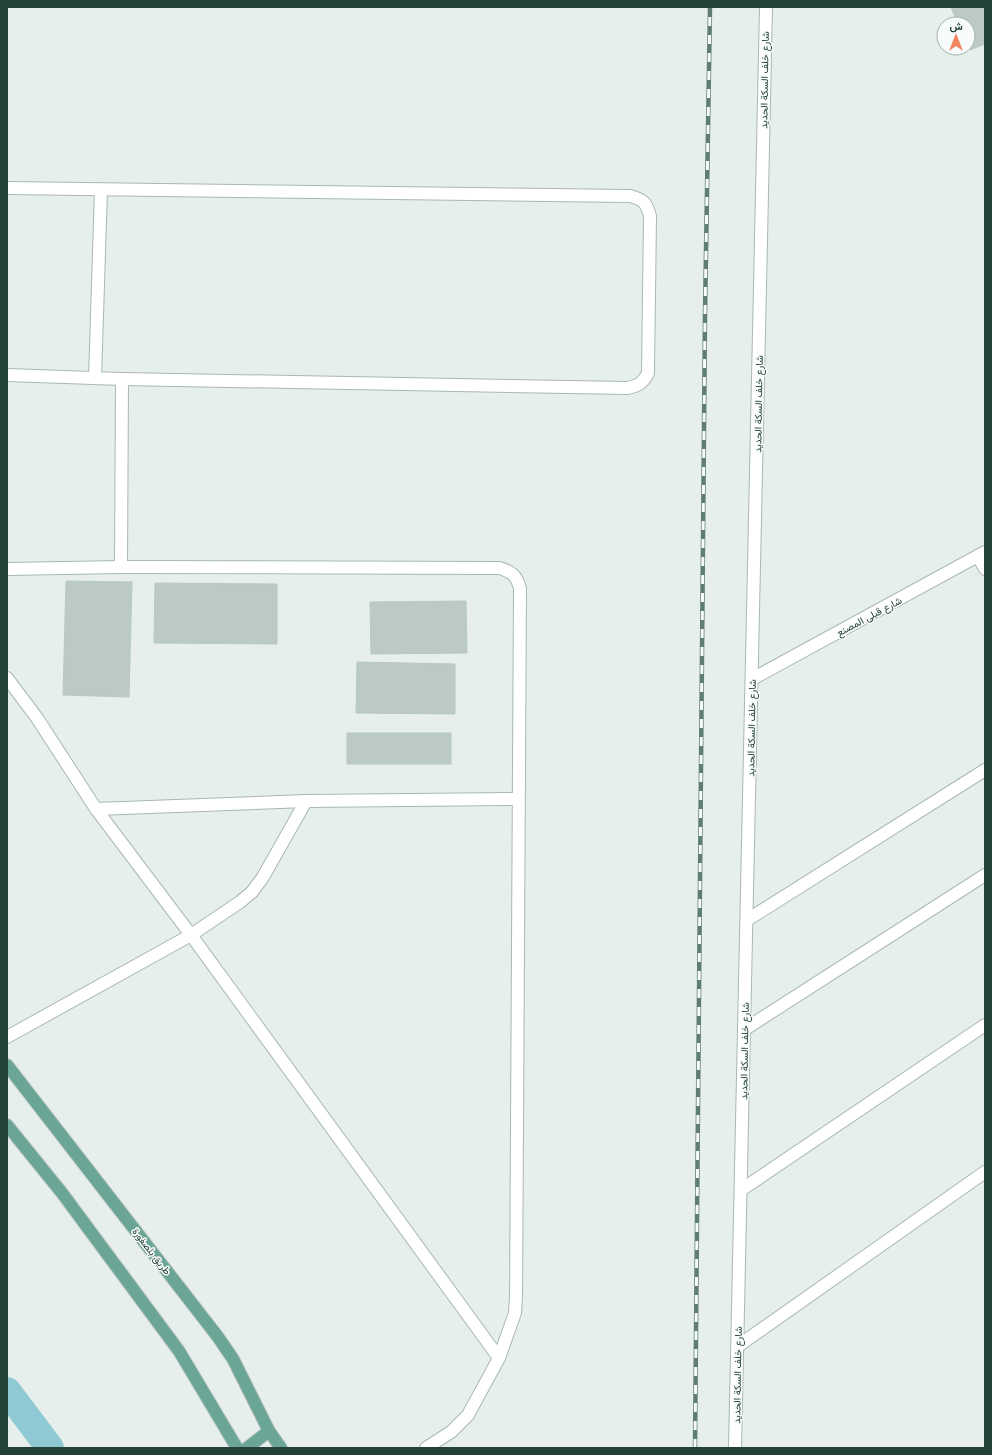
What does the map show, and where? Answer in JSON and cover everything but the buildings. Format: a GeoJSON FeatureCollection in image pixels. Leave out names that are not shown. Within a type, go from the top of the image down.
{"type":"FeatureCollection","features":[{"type":"Feature","properties":{"kind":"main road","name":"طريق بلصفورة"},"geometry":{"type":"LineString","coordinates":[[7,1065],[218,1337],[245,1382],[270,1431],[281,1448]]}},
{"type":"Feature","properties":{"kind":"main road"},"geometry":{"type":"LineString","coordinates":[[7,1125],[62,1193],[179,1351],[237,1448]]}},
{"type":"Feature","properties":{"kind":"main road"},"geometry":{"type":"LineString","coordinates":[[247,1448],[270,1431]]}},
{"type":"Feature","properties":{"kind":"street","name":"شارع خلف السكة الحديد"},"geometry":{"type":"LineString","coordinates":[[735,1448],[766,7]]}},
{"type":"Feature","properties":{"kind":"street"},"geometry":{"type":"LineString","coordinates":[[7,188],[630,196],[640,199],[647,205],[650,216],[648,373],[644,381],[637,386],[612,388],[122,379],[7,375]]}},
{"type":"Feature","properties":{"kind":"street"},"geometry":{"type":"LineString","coordinates":[[95,378],[101,190]]}},
{"type":"Feature","properties":{"kind":"street"},"geometry":{"type":"LineString","coordinates":[[120,568],[122,379]]}},
{"type":"Feature","properties":{"kind":"street","name":"شارع قبلى المصنع"},"geometry":{"type":"LineString","coordinates":[[752,679],[982,554]]}},
{"type":"Feature","properties":{"kind":"street"},"geometry":{"type":"LineString","coordinates":[[982,554],[985,569]]}},
{"type":"Feature","properties":{"kind":"street"},"geometry":{"type":"LineString","coordinates":[[7,569],[500,568],[511,572],[517,578],[520,588],[515,1313],[499,1358],[468,1415],[451,1432],[426,1448]]}},
{"type":"Feature","properties":{"kind":"street"},"geometry":{"type":"LineString","coordinates":[[7,678],[37,718],[96,809],[191,935],[499,1358]]}},
{"type":"Feature","properties":{"kind":"street"},"geometry":{"type":"LineString","coordinates":[[747,920],[985,770]]}},
{"type":"Feature","properties":{"kind":"street"},"geometry":{"type":"LineString","coordinates":[[96,809],[306,802],[518,799]]}},
{"type":"Feature","properties":{"kind":"street"},"geometry":{"type":"LineString","coordinates":[[7,1037],[191,935],[240,902],[252,892],[263,877],[306,802]]}},
{"type":"Feature","properties":{"kind":"street"},"geometry":{"type":"LineString","coordinates":[[745,1029],[985,875]]}},
{"type":"Feature","properties":{"kind":"street"},"geometry":{"type":"LineString","coordinates":[[741,1190],[985,1025]]}},
{"type":"Feature","properties":{"kind":"street"},"geometry":{"type":"LineString","coordinates":[[738,1346],[985,1172]]}},
{"type":"Feature","properties":{"kind":"waterway"},"geometry":{"type":"LineString","coordinates":[[7,1391],[50,1448]]}},
{"type":"Feature","properties":{"kind":"railway"},"geometry":{"type":"LineString","coordinates":[[695,1448],[705,315],[710,7]]}}]}
